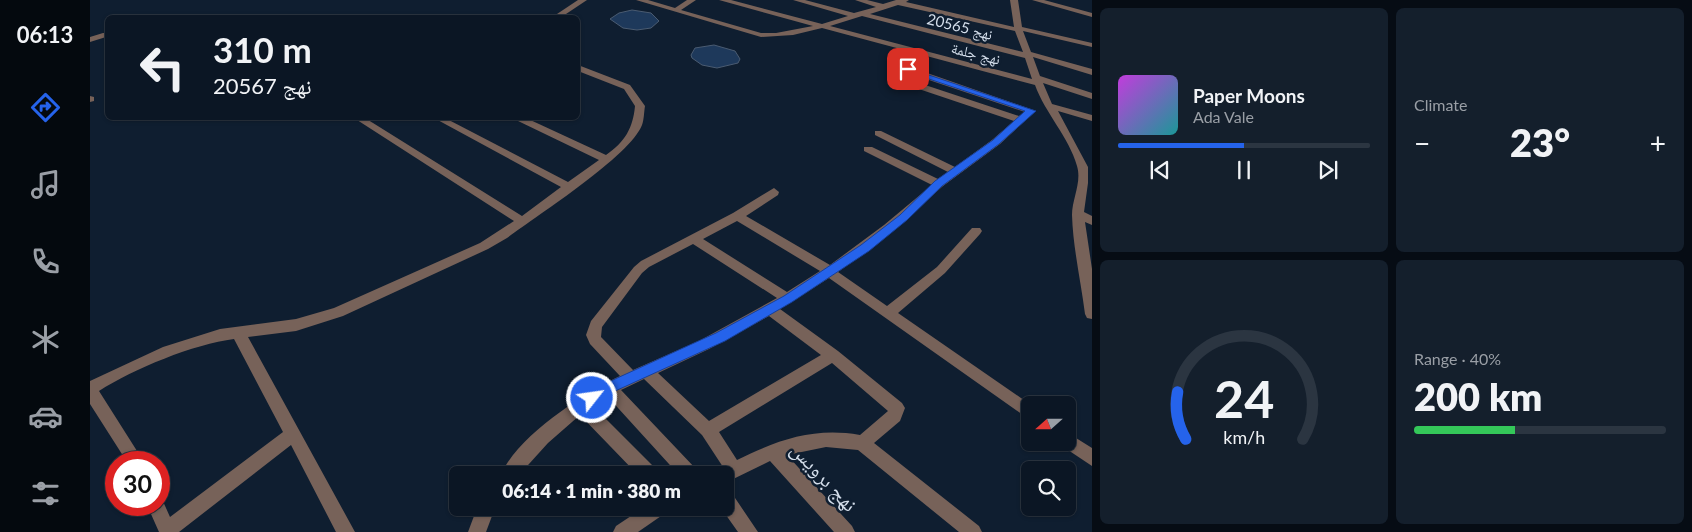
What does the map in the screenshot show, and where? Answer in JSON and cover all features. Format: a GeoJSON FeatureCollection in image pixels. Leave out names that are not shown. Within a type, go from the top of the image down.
{"type":"FeatureCollection","features":[{"type":"Feature","properties":{"kind":"street"},"geometry":{"type":"LineString","coordinates":[[559,15],[584,0]]}},
{"type":"Feature","properties":{"kind":"street"},"geometry":{"type":"LineString","coordinates":[[640,0],[773,36],[821,25],[905,0]]}},
{"type":"Feature","properties":{"kind":"street"},"geometry":{"type":"LineString","coordinates":[[676,10],[692,0]]}},
{"type":"Feature","properties":{"kind":"street","name":"نهج جلمة"},"geometry":{"type":"LineString","coordinates":[[723,0],[821,25],[910,39],[1092,96]]}},
{"type":"Feature","properties":{"kind":"street","name":"نهج 20565"},"geometry":{"type":"LineString","coordinates":[[797,0],[856,14],[910,39],[1027,55],[1092,72]]}},
{"type":"Feature","properties":{"kind":"street"},"geometry":{"type":"LineString","coordinates":[[859,0],[882,6]]}},
{"type":"Feature","properties":{"kind":"street"},"geometry":{"type":"LineString","coordinates":[[1014,0],[1018,29],[1027,55],[1040,80],[1047,104],[1058,118],[1078,155],[1088,185],[1078,214],[1088,266],[1092,312]]}},
{"type":"Feature","properties":{"kind":"street"},"geometry":{"type":"LineString","coordinates":[[1036,0],[1092,15]]}},
{"type":"Feature","properties":{"kind":"street"},"geometry":{"type":"LineString","coordinates":[[896,2],[1092,45]]}},
{"type":"Feature","properties":{"kind":"street"},"geometry":{"type":"LineString","coordinates":[[90,40],[103,35]]}},
{"type":"Feature","properties":{"kind":"street"},"geometry":{"type":"LineString","coordinates":[[129,451],[90,390],[101,382],[168,351],[220,335],[296,325],[338,312],[484,246],[522,221],[606,159],[631,136],[638,124],[640,106],[627,87],[580,69]]}},
{"type":"Feature","properties":{"kind":"street"},"geometry":{"type":"LineString","coordinates":[[1022,120],[896,77],[903,69],[1031,111]]}},
{"type":"Feature","properties":{"kind":"street"},"geometry":{"type":"LineString","coordinates":[[516,466],[549,429],[581,405],[609,388],[720,337],[788,299],[873,242],[939,184],[1031,111],[1047,104],[1092,118]]}},
{"type":"Feature","properties":{"kind":"street"},"geometry":{"type":"LineString","coordinates":[[362,120],[522,221]]}},
{"type":"Feature","properties":{"kind":"street"},"geometry":{"type":"LineString","coordinates":[[443,120],[568,187]]}},
{"type":"Feature","properties":{"kind":"street"},"geometry":{"type":"LineString","coordinates":[[523,120],[606,159]]}},
{"type":"Feature","properties":{"kind":"street"},"geometry":{"type":"LineString","coordinates":[[878,133],[955,171]]}},
{"type":"Feature","properties":{"kind":"street"},"geometry":{"type":"LineString","coordinates":[[868,149],[939,184]]}},
{"type":"Feature","properties":{"kind":"street"},"geometry":{"type":"LineString","coordinates":[[630,378],[595,340],[593,335],[596,325],[638,270],[692,238],[738,216],[774,192]]}},
{"type":"Feature","properties":{"kind":"street"},"geometry":{"type":"LineString","coordinates":[[1078,214],[1092,221]]}},
{"type":"Feature","properties":{"kind":"street"},"geometry":{"type":"LineString","coordinates":[[738,216],[830,271],[1021,407]]}},
{"type":"Feature","properties":{"kind":"street"},"geometry":{"type":"LineString","coordinates":[[888,313],[941,270],[976,232]]}},
{"type":"Feature","properties":{"kind":"street"},"geometry":{"type":"LineString","coordinates":[[692,238],[788,299]]}},
{"type":"Feature","properties":{"kind":"street"},"geometry":{"type":"LineString","coordinates":[[770,309],[833,355],[897,408],[894,416],[862,443]]}},
{"type":"Feature","properties":{"kind":"street"},"geometry":{"type":"LineString","coordinates":[[239,334],[346,532]]}},
{"type":"Feature","properties":{"kind":"street"},"geometry":{"type":"LineString","coordinates":[[708,430],[833,355]]}},
{"type":"Feature","properties":{"kind":"street"},"geometry":{"type":"LineString","coordinates":[[647,372],[708,430],[726,466]]}},
{"type":"Feature","properties":{"kind":"street"},"geometry":{"type":"LineString","coordinates":[[609,388],[682,466]]}},
{"type":"Feature","properties":{"kind":"street"},"geometry":{"type":"LineString","coordinates":[[581,405],[641,466]]}},
{"type":"Feature","properties":{"kind":"street"},"geometry":{"type":"LineString","coordinates":[[161,516],[168,531],[293,434]]}},
{"type":"Feature","properties":{"kind":"street"},"geometry":{"type":"LineString","coordinates":[[734,470],[772,451],[820,438],[845,438],[862,443],[973,532]]}},
{"type":"Feature","properties":{"kind":"street"},"geometry":{"type":"LineString","coordinates":[[1076,446],[1092,458]]}},
{"type":"Feature","properties":{"kind":"street","name":"نهج برويس"},"geometry":{"type":"LineString","coordinates":[[772,451],[846,532]]}},
{"type":"Feature","properties":{"kind":"street"},"geometry":{"type":"LineString","coordinates":[[734,511],[749,532]]}},
{"type":"Feature","properties":{"kind":"street"},"geometry":{"type":"LineString","coordinates":[[477,532],[483,516]]}},
{"type":"Feature","properties":{"kind":"street"},"geometry":{"type":"LineString","coordinates":[[622,532],[646,516]]}},
{"type":"Feature","properties":{"kind":"building"},"geometry":{"type":"Polygon","coordinates":[[[632,10],[651,13],[659,21],[651,28],[637,30],[623,28],[610,19],[619,13],[632,10]]]}},
{"type":"Feature","properties":{"kind":"building"},"geometry":{"type":"Polygon","coordinates":[[[714,45],[735,51],[740,59],[738,63],[717,68],[702,65],[692,58],[691,55],[695,48],[714,45]]]}},
{"type":"Feature","properties":{"kind":"route"},"geometry":{"type":"LineString","coordinates":[[592,398],[609,388],[720,337],[788,299],[865,248],[939,184],[996,142],[1031,111],[908,69]]}}]}
